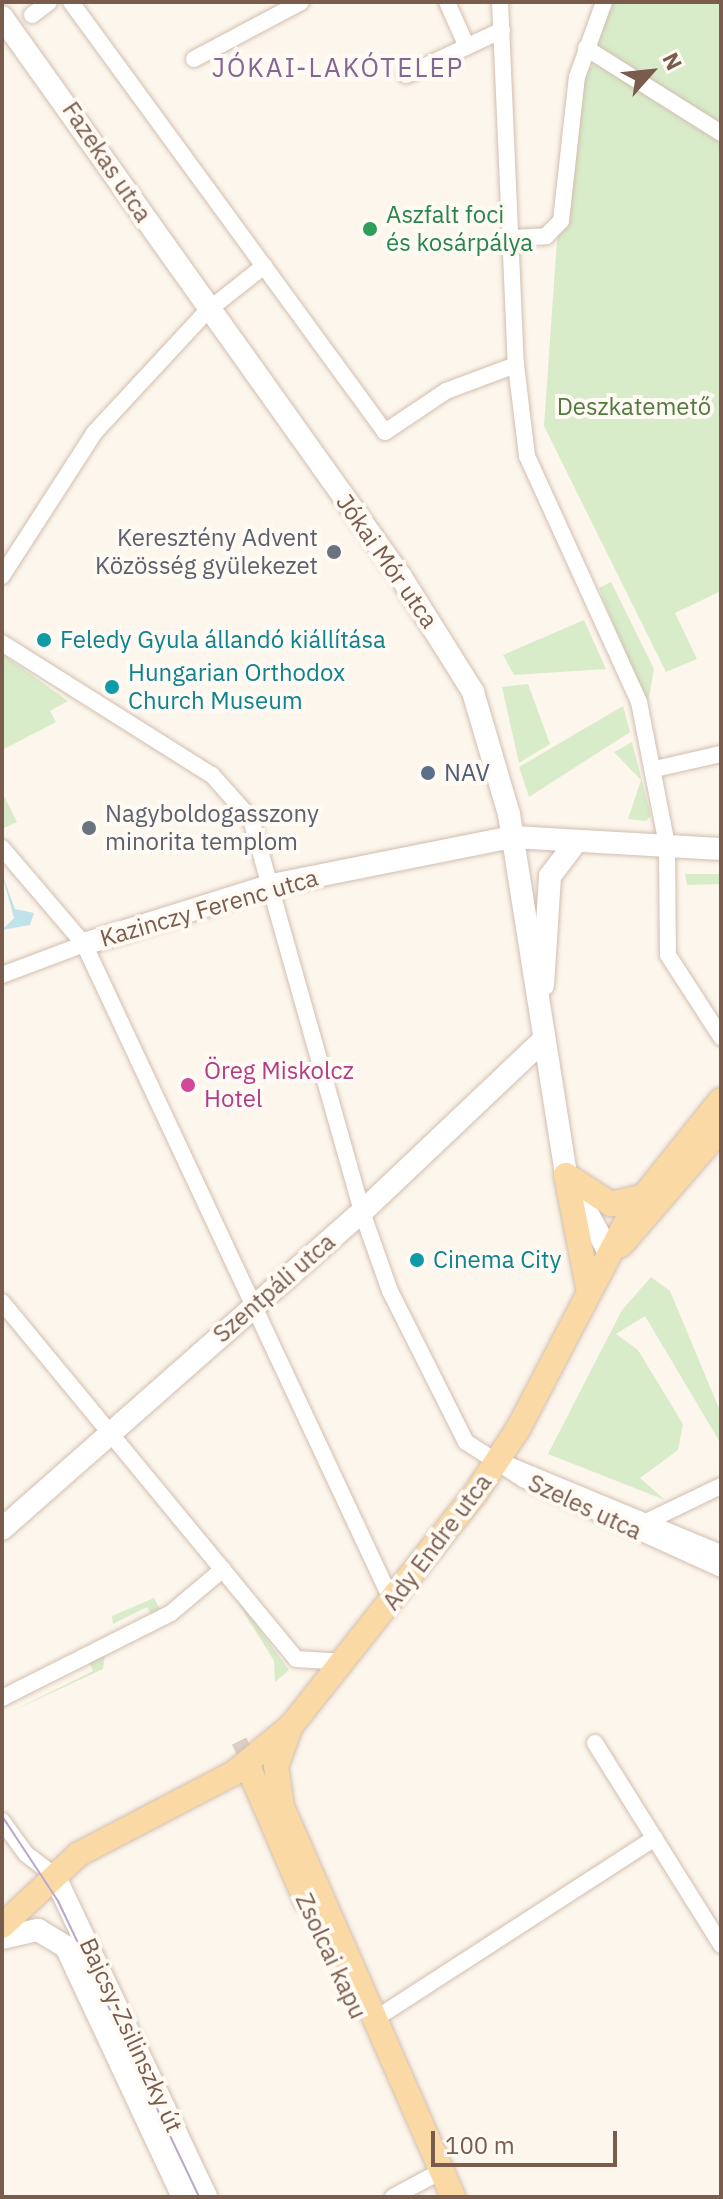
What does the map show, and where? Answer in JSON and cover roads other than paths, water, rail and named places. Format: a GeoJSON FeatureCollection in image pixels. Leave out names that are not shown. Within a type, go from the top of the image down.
{"type":"FeatureCollection","features":[{"type":"Feature","properties":{"kind":"main road","name":"Ady Endre utca"},"geometry":{"type":"LineString","coordinates":[[2,1926],[54,1875],[91,1847],[247,1764],[291,1726],[393,1603],[497,1462],[641,1197],[721,1100]]}},
{"type":"Feature","properties":{"kind":"main road"},"geometry":{"type":"LineString","coordinates":[[610,1254],[639,1230],[721,1129]]}},
{"type":"Feature","properties":{"kind":"main road"},"geometry":{"type":"LineString","coordinates":[[566,1175],[611,1204],[641,1197]]}},
{"type":"Feature","properties":{"kind":"main road"},"geometry":{"type":"LineString","coordinates":[[566,1175],[589,1292]]}},
{"type":"Feature","properties":{"kind":"main road"},"geometry":{"type":"LineString","coordinates":[[282,1807],[278,1756],[291,1726]]}},
{"type":"Feature","properties":{"kind":"main road","name":"Ady Endre utca"},"geometry":{"type":"LineString","coordinates":[[247,1764],[278,1756]]}},
{"type":"Feature","properties":{"kind":"main road"},"geometry":{"type":"LineString","coordinates":[[247,1764],[266,1777],[282,1807]]}},
{"type":"Feature","properties":{"kind":"main road","name":"Zsolcai kapu"},"geometry":{"type":"LineString","coordinates":[[247,1764],[432,2176],[446,2197]]}},
{"type":"Feature","properties":{"kind":"main road","name":"Zsolcai kapu"},"geometry":{"type":"LineString","coordinates":[[282,1807],[453,2197]]}},
{"type":"Feature","properties":{"kind":"street"},"geometry":{"type":"LineString","coordinates":[[32,15],[49,2]]}},
{"type":"Feature","properties":{"kind":"street"},"geometry":{"type":"LineString","coordinates":[[71,2],[385,432],[446,391],[516,365]]}},
{"type":"Feature","properties":{"kind":"street"},"geometry":{"type":"LineString","coordinates":[[194,59],[301,2]]}},
{"type":"Feature","properties":{"kind":"street"},"geometry":{"type":"LineString","coordinates":[[447,2],[467,47]]}},
{"type":"Feature","properties":{"kind":"street"},"geometry":{"type":"LineString","coordinates":[[500,2],[513,238],[516,365],[527,456],[620,648],[646,730],[667,845],[668,955],[721,1037]]}},
{"type":"Feature","properties":{"kind":"street"},"geometry":{"type":"LineString","coordinates":[[513,238],[546,236],[561,221],[586,48],[604,2]]}},
{"type":"Feature","properties":{"kind":"street","name":"Fazekas utca"},"geometry":{"type":"LineString","coordinates":[[2,17],[207,311]]}},
{"type":"Feature","properties":{"kind":"street"},"geometry":{"type":"LineString","coordinates":[[406,75],[502,30]]}},
{"type":"Feature","properties":{"kind":"street"},"geometry":{"type":"LineString","coordinates":[[586,48],[721,133]]}},
{"type":"Feature","properties":{"kind":"street"},"geometry":{"type":"LineString","coordinates":[[2,576],[94,433],[207,311],[264,266]]}},
{"type":"Feature","properties":{"kind":"street","name":"Jókai Mór utca"},"geometry":{"type":"LineString","coordinates":[[207,311],[452,654],[489,731],[513,837]]}},
{"type":"Feature","properties":{"kind":"street","name":"Szeles utca"},"geometry":{"type":"LineString","coordinates":[[2,643],[233,793],[251,819],[362,1212],[447,1414],[474,1451],[643,1526],[721,1553]]}},
{"type":"Feature","properties":{"kind":"street"},"geometry":{"type":"LineString","coordinates":[[655,769],[721,754]]}},
{"type":"Feature","properties":{"kind":"street"},"geometry":{"type":"LineString","coordinates":[[513,837],[541,1042],[566,1175],[610,1254]]}},
{"type":"Feature","properties":{"kind":"street","name":"Kazinczy Ferenc utca"},"geometry":{"type":"LineString","coordinates":[[2,975],[84,944],[272,885],[513,837],[721,849]]}},
{"type":"Feature","properties":{"kind":"street"},"geometry":{"type":"LineString","coordinates":[[537,1009],[550,876],[576,842]]}},
{"type":"Feature","properties":{"kind":"street"},"geometry":{"type":"LineString","coordinates":[[2,848],[84,944],[246,1302],[393,1603]]}},
{"type":"Feature","properties":{"kind":"street","name":"Szentpáli utca"},"geometry":{"type":"LineString","coordinates":[[2,1529],[109,1436],[246,1302],[362,1212],[502,1085],[541,1042]]}},
{"type":"Feature","properties":{"kind":"street"},"geometry":{"type":"LineString","coordinates":[[502,1085],[532,1083],[549,1092]]}},
{"type":"Feature","properties":{"kind":"street"},"geometry":{"type":"LineString","coordinates":[[2,1302],[109,1436],[155,1480],[296,1659],[346,1662]]}},
{"type":"Feature","properties":{"kind":"street"},"geometry":{"type":"LineString","coordinates":[[643,1526],[721,1486]]}},
{"type":"Feature","properties":{"kind":"street","name":"Szeles utca"},"geometry":{"type":"LineString","coordinates":[[643,1526],[721,1569]]}},
{"type":"Feature","properties":{"kind":"street"},"geometry":{"type":"LineString","coordinates":[[2,1698],[171,1613],[223,1569]]}},
{"type":"Feature","properties":{"kind":"street"},"geometry":{"type":"LineString","coordinates":[[595,1743],[721,1945]]}},
{"type":"Feature","properties":{"kind":"street"},"geometry":{"type":"LineString","coordinates":[[2,1821],[26,1854],[54,1875]]}},
{"type":"Feature","properties":{"kind":"street"},"geometry":{"type":"LineString","coordinates":[[375,2019],[655,1838]]}},
{"type":"Feature","properties":{"kind":"street","name":"Bajcsy-Zsilinszky út"},"geometry":{"type":"LineString","coordinates":[[54,1875],[206,2197]]}},
{"type":"Feature","properties":{"kind":"street","name":"Bajcsy-Zsilinszky út"},"geometry":{"type":"LineString","coordinates":[[2,1938],[38,1930],[66,1947],[183,2197]]}},
{"type":"Feature","properties":{"kind":"street"},"geometry":{"type":"LineString","coordinates":[[393,2197],[432,2176]]}},
{"type":"Feature","properties":{"kind":"water"},"geometry":{"type":"Polygon","coordinates":[[[2,874],[15,909],[34,913],[30,925],[2,930],[14,918],[2,874]]]}},
{"type":"Feature","properties":{"kind":"tunnel"},"geometry":{"type":"LineString","coordinates":[[239,1741],[253,1768]]}},
{"type":"Feature","properties":{"kind":"tram line"},"geometry":{"type":"LineString","coordinates":[[2,1816],[58,1901],[199,2197]]}},
{"type":"Feature","properties":{"kind":"place","name":"Aszfalt foci és kosárpálya"},"geometry":{"type":"Point","coordinates":[370,229]}},
{"type":"Feature","properties":{"kind":"place","name":"Keresztény Advent Közösség gyülekezet"},"geometry":{"type":"Point","coordinates":[334,552]}},
{"type":"Feature","properties":{"kind":"place","name":"Feledy Gyula állandó kiállítása"},"geometry":{"type":"Point","coordinates":[44,640]}},
{"type":"Feature","properties":{"kind":"place","name":"Hungarian Orthodox Church Museum"},"geometry":{"type":"Point","coordinates":[112,687]}},
{"type":"Feature","properties":{"kind":"place","name":"NAV"},"geometry":{"type":"Point","coordinates":[428,773]}},
{"type":"Feature","properties":{"kind":"place","name":"Nagyboldogasszony minorita templom"},"geometry":{"type":"Point","coordinates":[89,828]}},
{"type":"Feature","properties":{"kind":"place","name":"Öreg Miskolcz Hotel"},"geometry":{"type":"Point","coordinates":[188,1085]}},
{"type":"Feature","properties":{"kind":"place","name":"Cinema City"},"geometry":{"type":"Point","coordinates":[417,1260]}},
{"type":"Feature","properties":{"kind":"district","name":"JÓKAI-LAKÓTELEP"},"geometry":{"type":"Point","coordinates":[338,68]}},
{"type":"Feature","properties":{"kind":"park label","name":"Deszkatemető"},"geometry":{"type":"Point","coordinates":[634,407]}}]}
